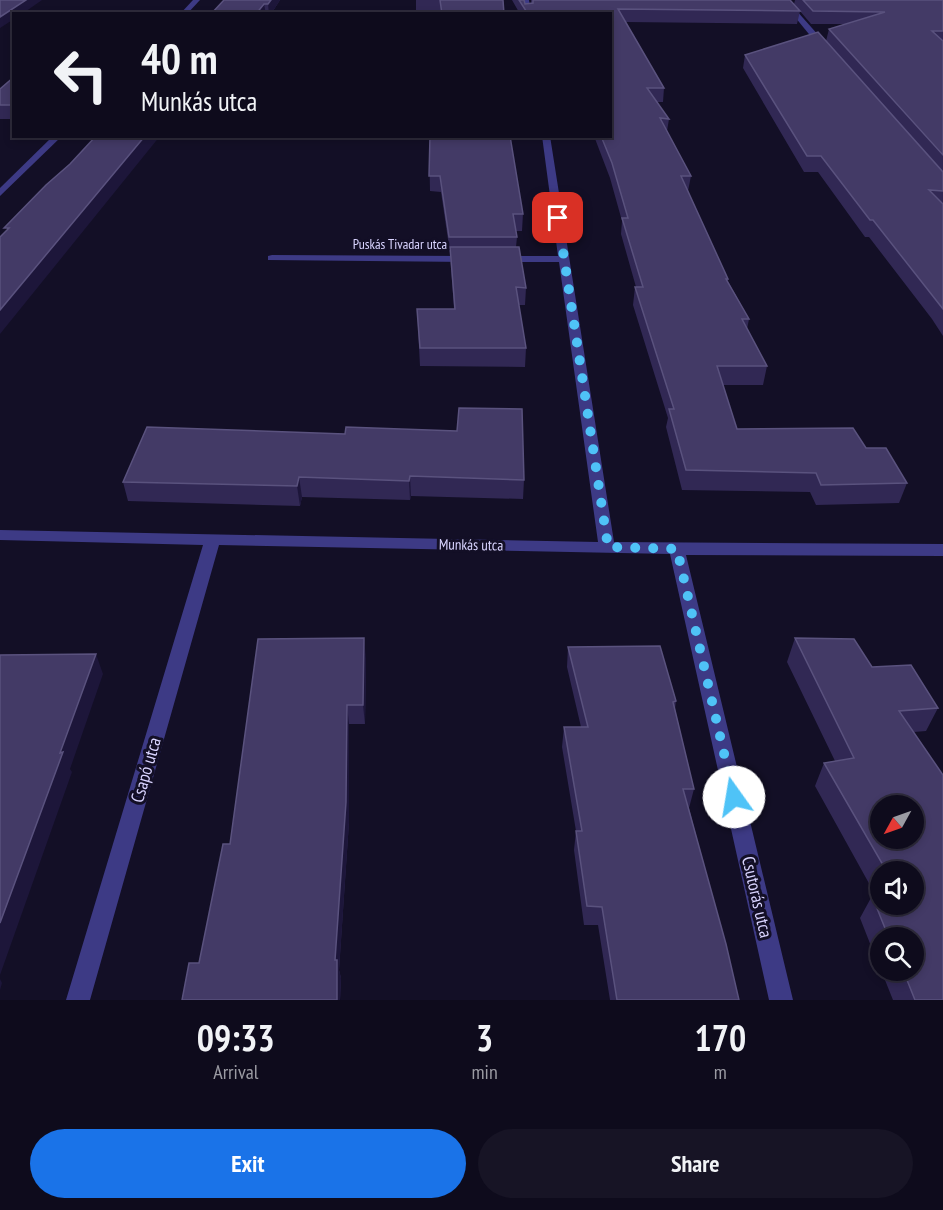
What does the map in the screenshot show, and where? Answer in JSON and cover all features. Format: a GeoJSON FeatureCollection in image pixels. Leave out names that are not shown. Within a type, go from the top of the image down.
{"type":"FeatureCollection","features":[{"type":"Feature","properties":{"kind":"street"},"geometry":{"type":"LineString","coordinates":[[185,12],[196,0]]}},
{"type":"Feature","properties":{"kind":"street"},"geometry":{"type":"LineString","coordinates":[[776,0],[795,0]]}},
{"type":"Feature","properties":{"kind":"street"},"geometry":{"type":"LineString","coordinates":[[784,0],[829,53]]}},
{"type":"Feature","properties":{"kind":"street"},"geometry":{"type":"LineString","coordinates":[[0,194],[56,138]]}},
{"type":"Feature","properties":{"kind":"street"},"geometry":{"type":"LineString","coordinates":[[546,138],[608,547]]}},
{"type":"Feature","properties":{"kind":"street","name":"Puskás Tivadar utca"},"geometry":{"type":"LineString","coordinates":[[272,258],[564,259]]}},
{"type":"Feature","properties":{"kind":"street","name":"Munkás utca"},"geometry":{"type":"LineString","coordinates":[[0,535],[677,549],[943,550]]}},
{"type":"Feature","properties":{"kind":"street","name":"Csapó utca"},"geometry":{"type":"LineString","coordinates":[[78,1000],[213,539]]}},
{"type":"Feature","properties":{"kind":"street","name":"Csutorás utca"},"geometry":{"type":"LineString","coordinates":[[677,549],[781,1000]]}},
{"type":"Feature","properties":{"kind":"building"},"geometry":{"type":"Polygon","coordinates":[[[0,0],[26,0],[0,17],[0,0]]]}},
{"type":"Feature","properties":{"kind":"building"},"geometry":{"type":"Polygon","coordinates":[[[224,0],[271,0],[258,12],[213,12],[224,0]]]}},
{"type":"Feature","properties":{"kind":"building"},"geometry":{"type":"Polygon","coordinates":[[[440,0],[503,0],[504,12],[442,12],[440,0]]]}},
{"type":"Feature","properties":{"kind":"building"},"geometry":{"type":"Polygon","coordinates":[[[519,0],[524,0],[525,4],[533,3],[533,0],[790,0],[800,11],[618,9],[664,88],[647,88],[669,119],[660,118],[691,176],[681,176],[728,279],[726,279],[749,319],[742,319],[767,366],[717,366],[737,429],[853,428],[866,448],[886,448],[907,483],[821,485],[816,473],[686,470],[669,409],[674,409],[635,287],[643,287],[622,218],[628,218],[612,163],[602,138],[612,138],[612,12],[527,12],[519,0]]]}},
{"type":"Feature","properties":{"kind":"building"},"geometry":{"type":"Polygon","coordinates":[[[803,0],[943,0],[943,31],[932,31],[943,41],[943,155],[829,29],[885,12],[813,11],[803,0]]]}},
{"type":"Feature","properties":{"kind":"building"},"geometry":{"type":"Polygon","coordinates":[[[818,32],[943,172],[943,191],[929,190],[943,204],[943,309],[821,156],[807,156],[745,55],[818,32]]]}},
{"type":"Feature","properties":{"kind":"building"},"geometry":{"type":"Polygon","coordinates":[[[12,79],[12,105],[0,105],[0,89],[12,79]]]}},
{"type":"Feature","properties":{"kind":"building"},"geometry":{"type":"Polygon","coordinates":[[[94,138],[143,138],[0,310],[0,237],[9,228],[4,228],[94,138]]]}},
{"type":"Feature","properties":{"kind":"building"},"geometry":{"type":"Polygon","coordinates":[[[430,138],[510,138],[523,214],[513,214],[517,237],[449,237],[440,176],[429,176],[430,138]]]}},
{"type":"Feature","properties":{"kind":"building"},"geometry":{"type":"Polygon","coordinates":[[[450,247],[519,247],[526,288],[516,287],[526,348],[420,348],[417,309],[455,309],[450,247]]]}},
{"type":"Feature","properties":{"kind":"building"},"geometry":{"type":"Polygon","coordinates":[[[459,408],[522,409],[524,480],[410,476],[409,481],[299,477],[297,486],[123,482],[147,427],[345,434],[346,427],[457,431],[459,408]]]}},
{"type":"Feature","properties":{"kind":"building"},"geometry":{"type":"Polygon","coordinates":[[[364,638],[363,705],[347,705],[346,802],[335,960],[337,960],[337,1000],[182,1000],[189,963],[199,963],[223,844],[230,844],[258,639],[364,638]]]}},
{"type":"Feature","properties":{"kind":"building"},"geometry":{"type":"Polygon","coordinates":[[[795,638],[854,639],[872,667],[911,665],[938,708],[899,711],[943,775],[943,1000],[915,1000],[907,981],[924,981],[924,927],[885,927],[880,915],[924,915],[924,861],[881,861],[874,849],[924,849],[924,795],[870,795],[870,843],[824,763],[854,758],[795,638]]]}},
{"type":"Feature","properties":{"kind":"building"},"geometry":{"type":"Polygon","coordinates":[[[660,646],[676,701],[673,702],[694,789],[683,789],[726,944],[739,1000],[617,1000],[602,907],[587,906],[576,831],[582,831],[564,727],[588,727],[568,647],[660,646]]]}},
{"type":"Feature","properties":{"kind":"building"},"geometry":{"type":"Polygon","coordinates":[[[96,654],[60,753],[63,752],[0,923],[0,655],[96,654]]]}},
{"type":"Feature","properties":{"kind":"route"},"geometry":{"type":"LineString","coordinates":[[558,218],[608,547],[677,549],[734,797]]}}]}
